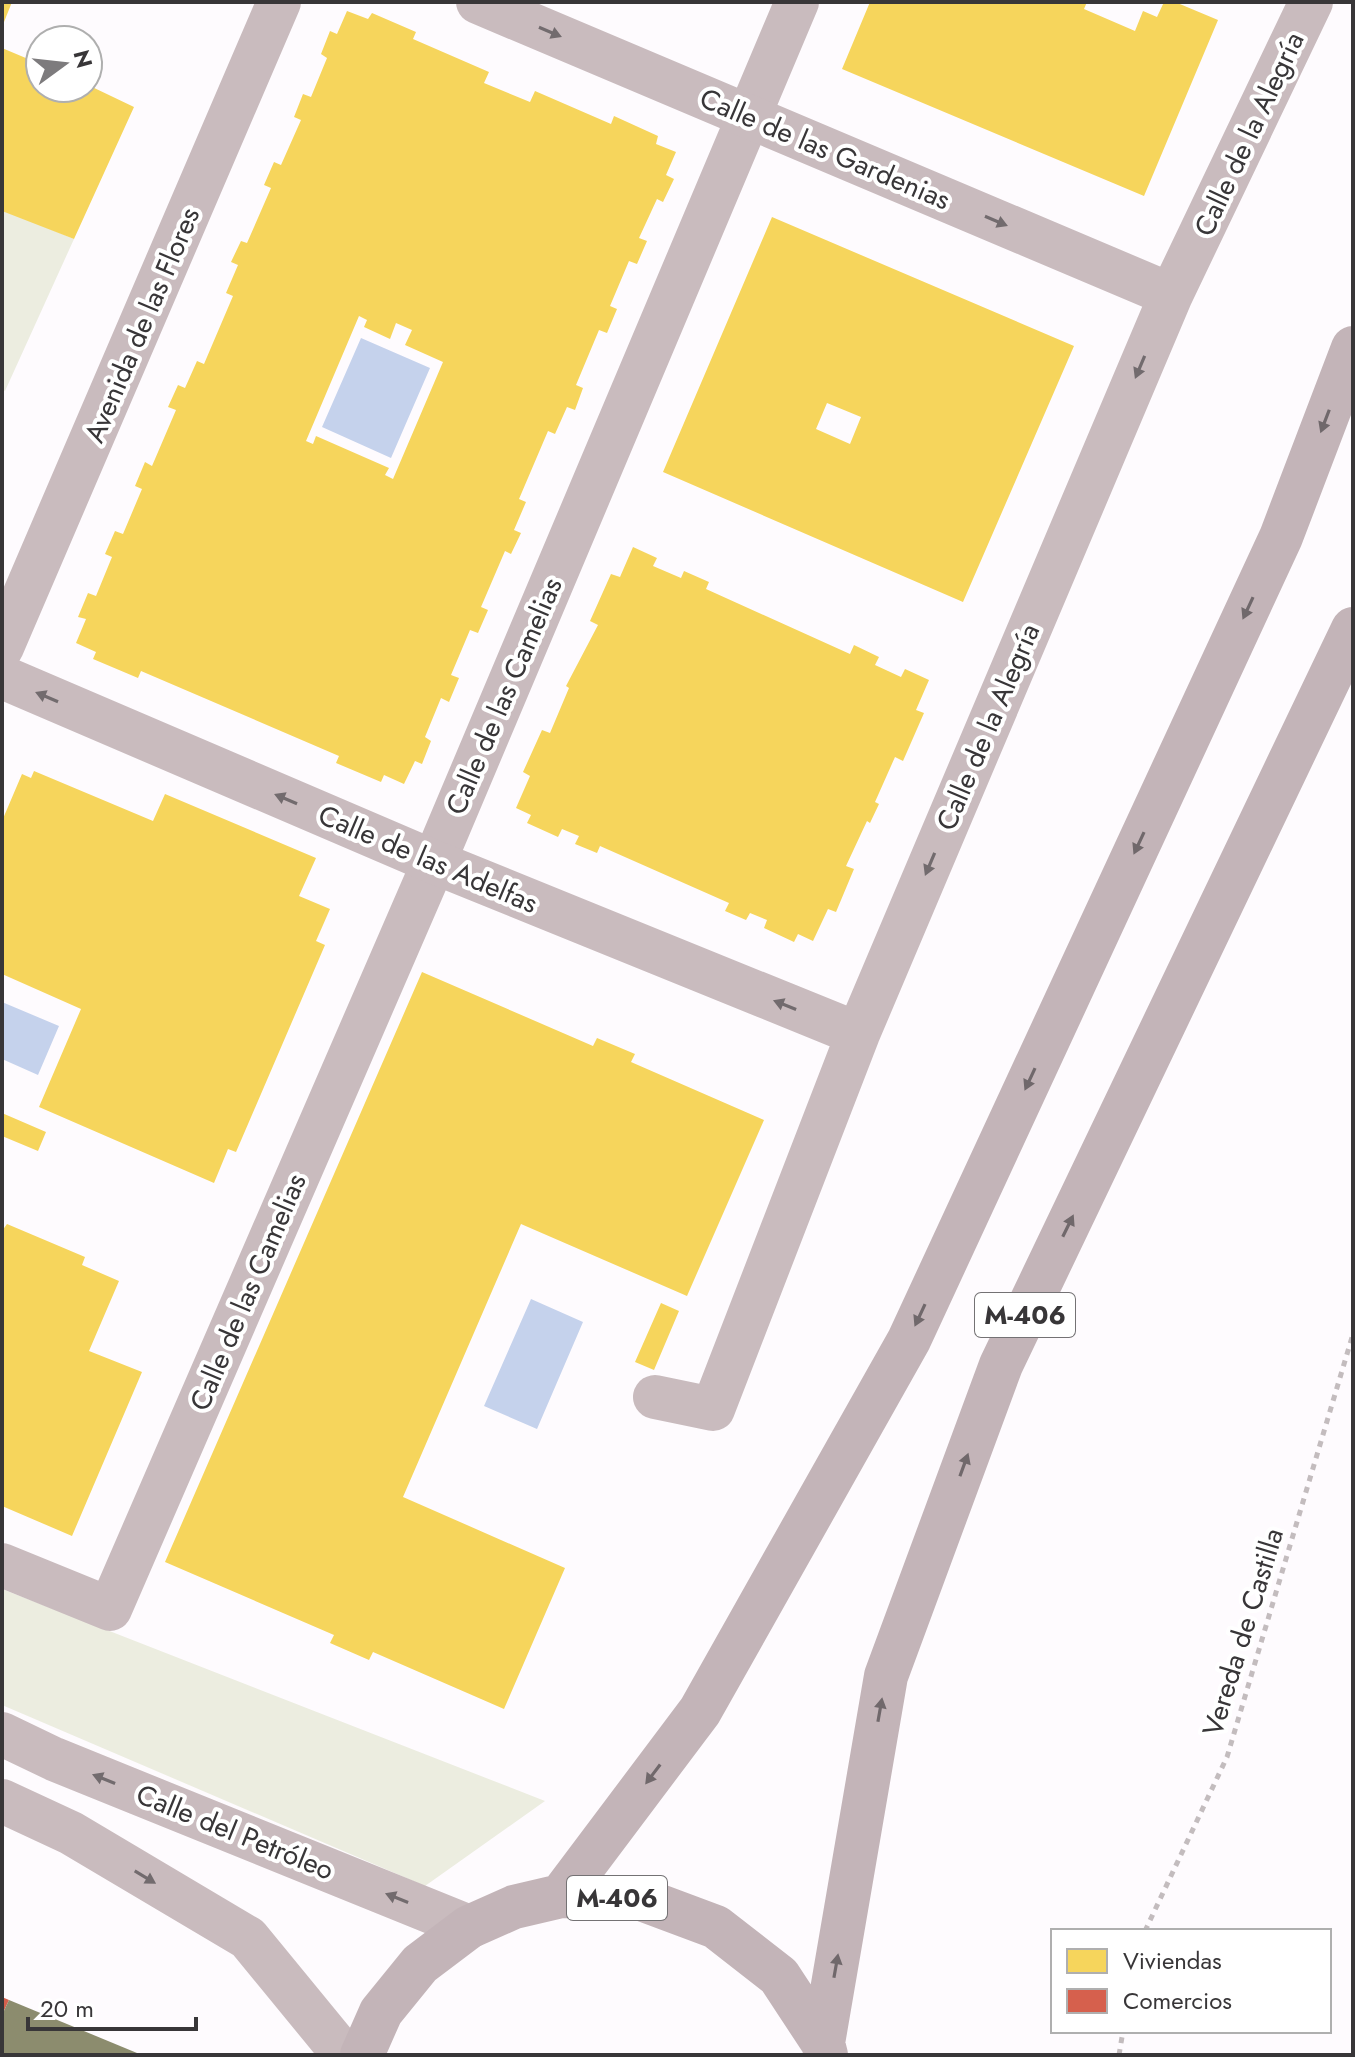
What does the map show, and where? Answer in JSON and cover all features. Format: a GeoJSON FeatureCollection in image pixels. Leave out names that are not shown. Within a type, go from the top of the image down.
{"type":"FeatureCollection","features":[{"type":"Feature","properties":{"kind":"highway","name":"M-406"},"geometry":{"type":"LineString","coordinates":[[561,1896],[700,1711],[909,1340],[1281,537],[1353,348]]}},
{"type":"Feature","properties":{"kind":"highway","name":"M-406"},"geometry":{"type":"LineString","coordinates":[[824,2049],[886,1676],[1001,1365],[1353,629]]}},
{"type":"Feature","properties":{"kind":"highway","name":"M-406"},"geometry":{"type":"LineString","coordinates":[[362,2055],[381,2012],[420,1964],[469,1927],[514,1907],[561,1896],[641,1899],[716,1927],[779,1976],[824,2049]]}},
{"type":"Feature","properties":{"kind":"street","name":"Avenida de las Flores"},"geometry":{"type":"LineString","coordinates":[[2,647],[279,2]]}},
{"type":"Feature","properties":{"kind":"street","name":"Calle de las Gardenias"},"geometry":{"type":"LineString","coordinates":[[478,2],[1171,295]]}},
{"type":"Feature","properties":{"kind":"street","name":"Calle de las Camelias"},"geometry":{"type":"LineString","coordinates":[[2,1565],[110,1609],[434,862],[797,2]]}},
{"type":"Feature","properties":{"kind":"street","name":"Calle de la Alegría"},"geometry":{"type":"LineString","coordinates":[[655,1397],[713,1409],[858,1034],[1171,295],[1311,2]]}},
{"type":"Feature","properties":{"kind":"street","name":"Calle de las Adelfas"},"geometry":{"type":"LineString","coordinates":[[2,677],[434,862],[858,1034]]}},
{"type":"Feature","properties":{"kind":"street","name":"Calle del Petróleo"},"geometry":{"type":"LineString","coordinates":[[2,1734],[54,1759],[469,1927]]}},
{"type":"Feature","properties":{"kind":"street"},"geometry":{"type":"LineString","coordinates":[[2,1801],[71,1833],[248,1938],[344,2055]]}},
{"type":"Feature","properties":{"kind":"path","name":"Vereda de Castilla"},"geometry":{"type":"LineString","coordinates":[[1146,1929],[1227,1757],[1353,1334]]}},
{"type":"Feature","properties":{"kind":"path"},"geometry":{"type":"LineString","coordinates":[[1119,2055],[1123,2033]]}},
{"type":"Feature","properties":{"kind":"shaded area"},"geometry":{"type":"Polygon","coordinates":[[[2,209],[74,239],[5,391],[2,389],[2,209]]]}},
{"type":"Feature","properties":{"kind":"shaded area"},"geometry":{"type":"Polygon","coordinates":[[[2,1589],[545,1801],[425,1886],[2,1705],[2,1589]]]}},
{"type":"Feature","properties":{"kind":"water"},"geometry":{"type":"Polygon","coordinates":[[[361,338],[430,368],[391,458],[322,427],[361,338]]]}},
{"type":"Feature","properties":{"kind":"water"},"geometry":{"type":"Polygon","coordinates":[[[2,1002],[59,1026],[38,1075],[2,1059],[2,1002]]]}},
{"type":"Feature","properties":{"kind":"water"},"geometry":{"type":"Polygon","coordinates":[[[531,1299],[583,1322],[537,1429],[484,1406],[531,1299]]]}},
{"type":"Feature","properties":{"kind":"building: Viviendas"},"geometry":{"type":"Polygon","coordinates":[[[2,2],[12,2],[2,27],[2,2]]]}},
{"type":"Feature","properties":{"kind":"building: Viviendas"},"geometry":{"type":"Polygon","coordinates":[[[870,2],[1087,2],[1084,9],[1135,31],[1143,11],[1157,17],[1164,2],[1175,2],[1218,20],[1144,196],[842,69],[870,2]]]}},
{"type":"Feature","properties":{"kind":"building: Viviendas"},"geometry":{"type":"Polygon","coordinates":[[[347,11],[368,19],[372,13],[416,32],[413,39],[489,72],[484,83],[530,102],[535,91],[611,124],[614,116],[658,136],[656,144],[676,152],[666,175],[674,179],[663,202],[657,199],[639,238],[647,241],[637,264],[629,261],[610,306],[617,309],[607,333],[599,330],[576,385],[583,388],[575,410],[567,407],[555,434],[548,431],[519,499],[526,502],[514,530],[521,533],[511,554],[505,551],[481,607],[488,610],[478,633],[470,630],[451,675],[459,678],[449,702],[441,698],[425,737],[431,741],[422,764],[415,761],[404,784],[384,775],[381,782],[336,763],[339,756],[141,671],[138,678],[93,659],[96,652],[76,643],[86,619],[78,617],[88,593],[96,596],[112,557],[105,554],[115,531],[123,534],[142,489],[135,486],[145,462],[152,466],[176,410],[168,407],[178,385],[185,388],[197,361],[204,364],[233,296],[226,293],[238,265],[231,262],[241,241],[247,243],[271,188],[264,185],[274,162],[281,165],[301,120],[294,117],[303,94],[311,97],[327,58],[321,54],[330,31],[337,34],[347,11]],[[359,316],[306,441],[313,444],[316,436],[389,468],[385,475],[393,479],[443,362],[405,345],[412,330],[396,323],[390,339],[364,327],[367,320],[359,316]]]}},
{"type":"Feature","properties":{"kind":"building: Viviendas"},"geometry":{"type":"Polygon","coordinates":[[[2,48],[24,57],[24,104],[104,104],[104,93],[134,107],[74,239],[2,211],[2,48]]]}},
{"type":"Feature","properties":{"kind":"building: Viviendas"},"geometry":{"type":"Polygon","coordinates":[[[772,217],[1074,346],[963,602],[663,472],[772,217]],[[827,403],[816,429],[850,444],[861,417],[827,403]]]}},
{"type":"Feature","properties":{"kind":"building: Viviendas"},"geometry":{"type":"Polygon","coordinates":[[[633,547],[657,558],[653,566],[681,578],[684,571],[709,582],[706,589],[850,654],[854,645],[879,657],[875,665],[901,677],[905,669],[929,680],[916,710],[924,713],[903,761],[895,757],[875,802],[879,804],[870,823],[867,821],[846,866],[854,869],[836,912],[828,909],[813,941],[798,934],[794,942],[764,928],[767,920],[750,913],[746,920],[725,911],[729,903],[600,846],[597,853],[575,844],[579,836],[562,829],[558,837],[527,823],[531,815],[516,808],[530,776],[523,772],[542,730],[550,733],[569,688],[566,686],[598,625],[590,621],[611,574],[620,577],[633,547]]]}},
{"type":"Feature","properties":{"kind":"building: Viviendas"},"geometry":{"type":"Polygon","coordinates":[[[34,771],[153,821],[165,794],[316,858],[299,896],[330,909],[316,941],[325,945],[236,1152],[228,1149],[214,1183],[39,1107],[81,1009],[2,974],[2,821],[22,774],[31,778],[34,771]]]}},
{"type":"Feature","properties":{"kind":"building: Viviendas"},"geometry":{"type":"Polygon","coordinates":[[[422,972],[593,1046],[597,1038],[635,1054],[631,1062],[764,1120],[687,1296],[521,1224],[403,1497],[565,1568],[504,1709],[373,1652],[369,1660],[330,1643],[334,1635],[165,1562],[422,972]]]}},
{"type":"Feature","properties":{"kind":"building: Viviendas"},"geometry":{"type":"Polygon","coordinates":[[[2,1113],[46,1132],[38,1151],[2,1136],[2,1113]]]}},
{"type":"Feature","properties":{"kind":"building: Viviendas"},"geometry":{"type":"Polygon","coordinates":[[[7,1224],[85,1257],[82,1265],[119,1281],[89,1351],[142,1372],[72,1536],[2,1506],[2,1231],[7,1224]]]}},
{"type":"Feature","properties":{"kind":"building: Viviendas"},"geometry":{"type":"Polygon","coordinates":[[[661,1303],[679,1311],[654,1370],[635,1362],[661,1303]]]}},
{"type":"Feature","properties":{"kind":"building: Comercios"},"geometry":{"type":"Polygon","coordinates":[[[2,1997],[9,2000],[2,2015],[2,1997]]]}},
{"type":"Feature","properties":{"kind":"building: Industria"},"geometry":{"type":"Polygon","coordinates":[[[9,2000],[137,2053],[2,2055],[2,2015],[9,2000]]]}}]}
